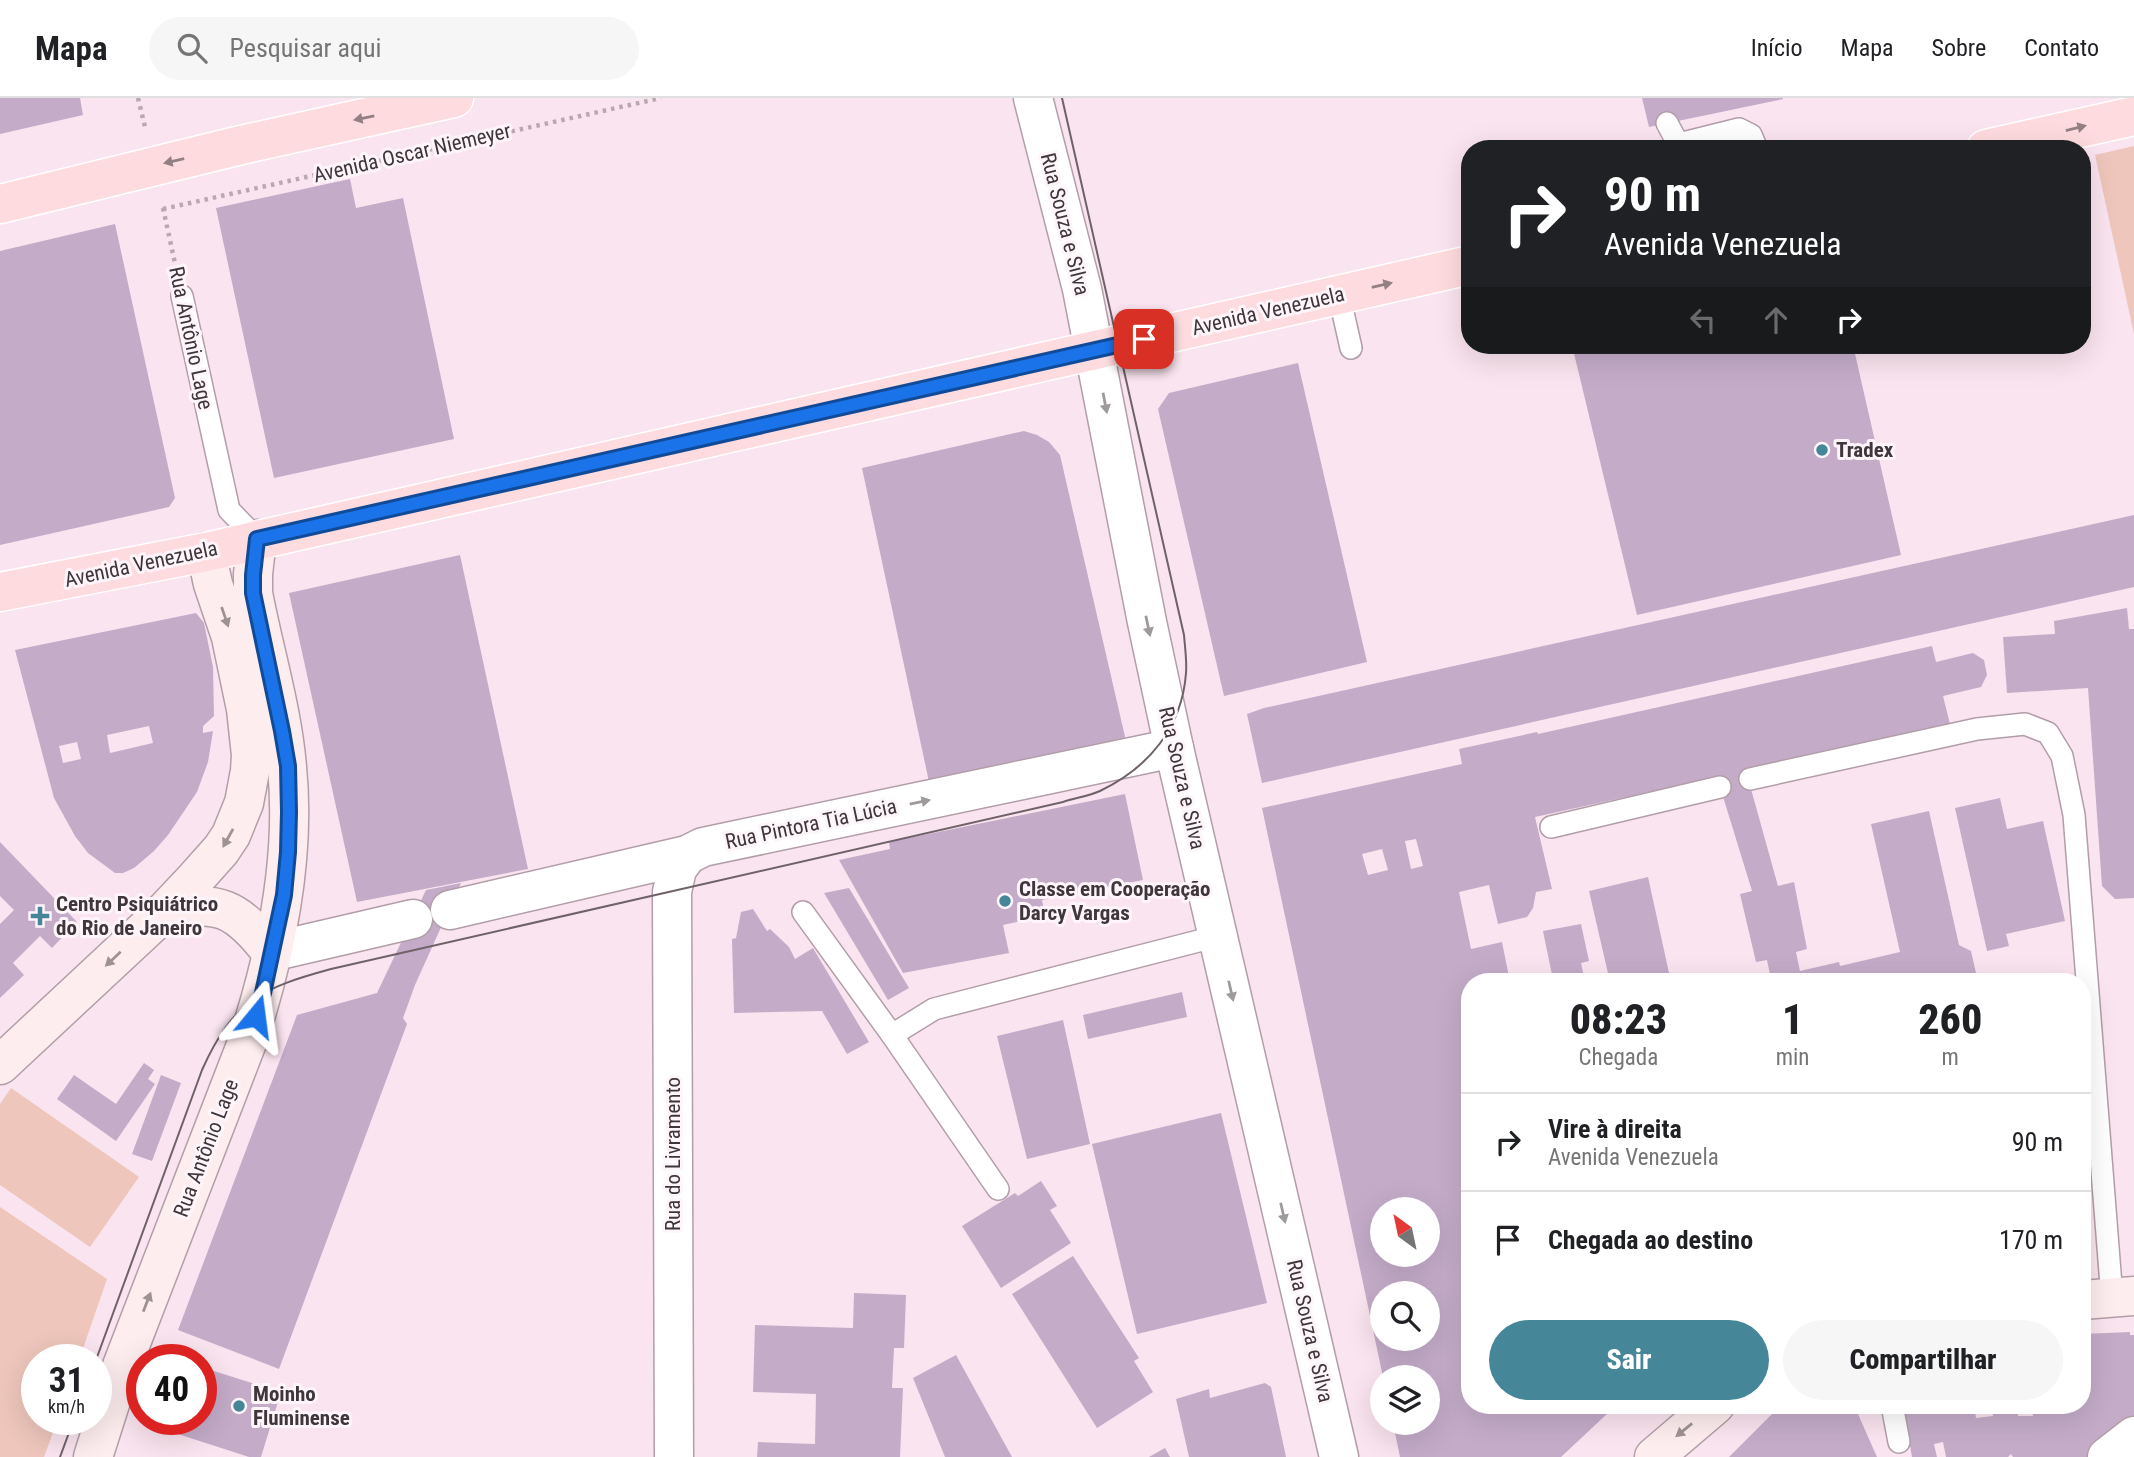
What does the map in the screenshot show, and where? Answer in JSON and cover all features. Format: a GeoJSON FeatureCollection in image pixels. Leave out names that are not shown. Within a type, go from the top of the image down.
{"type":"FeatureCollection","features":[{"type":"Feature","properties":{"kind":"main road","name":"Avenida Oscar Niemeyer"},"geometry":{"type":"LineString","coordinates":[[0,204],[153,166],[454,98]]}},
{"type":"Feature","properties":{"kind":"main road"},"geometry":{"type":"LineString","coordinates":[[2026,140],[2134,116]]}},
{"type":"Feature","properties":{"kind":"main road","name":"Avenida Venezuela"},"geometry":{"type":"LineString","coordinates":[[0,592],[206,552],[1461,267]]}},
{"type":"Feature","properties":{"kind":"street","name":"Rua Souza e Silva"},"geometry":{"type":"LineString","coordinates":[[1033,98],[1077,268],[1174,748],[1339,1457]]}},
{"type":"Feature","properties":{"kind":"street","name":"Rua Antônio Lage"},"geometry":{"type":"LineString","coordinates":[[93,1457],[122,1366],[248,1040],[263,993],[284,895],[288,852],[288,766],[253,593],[257,539]]}},
{"type":"Feature","properties":{"kind":"street"},"geometry":{"type":"LineString","coordinates":[[0,1065],[163,913],[211,862],[226,843],[244,803],[251,755],[246,709],[231,637],[213,584],[206,552]]}},
{"type":"Feature","properties":{"kind":"street","name":"Rua Pintora Tia Lúcia"},"geometry":{"type":"LineString","coordinates":[[450,910],[687,855],[703,847],[1174,748]]}},
{"type":"Feature","properties":{"kind":"street","name":"Rua do Livramento"},"geometry":{"type":"LineString","coordinates":[[674,1457],[673,892],[677,869],[687,855]]}},
{"type":"Feature","properties":{"kind":"street"},"geometry":{"type":"LineString","coordinates":[[163,913],[196,905],[212,906],[246,923],[271,952],[413,919]]}},
{"type":"Feature","properties":{"kind":"street"},"geometry":{"type":"LineString","coordinates":[[1654,1457],[1704,1414]]}},
{"type":"Feature","properties":{"kind":"street"},"geometry":{"type":"LineString","coordinates":[[2107,1457],[2134,1436]]}},
{"type":"Feature","properties":{"kind":"lane"},"geometry":{"type":"LineString","coordinates":[[1667,123],[1675,140]]}},
{"type":"Feature","properties":{"kind":"lane"},"geometry":{"type":"LineString","coordinates":[[1695,140],[1739,129],[1751,135],[1753,140]]}},
{"type":"Feature","properties":{"kind":"lane"},"geometry":{"type":"LineString","coordinates":[[1339,295],[1351,348]]}},
{"type":"Feature","properties":{"kind":"lane","name":"Rua Antônio Lage"},"geometry":{"type":"LineString","coordinates":[[181,296],[229,510]]}},
{"type":"Feature","properties":{"kind":"lane"},"geometry":{"type":"LineString","coordinates":[[206,552],[229,510],[257,539]]}},
{"type":"Feature","properties":{"kind":"lane"},"geometry":{"type":"LineString","coordinates":[[1750,779],[1977,729],[2025,724],[2048,733],[2062,755],[2074,815],[2086,973]]}},
{"type":"Feature","properties":{"kind":"lane"},"geometry":{"type":"LineString","coordinates":[[1551,827],[1720,787]]}},
{"type":"Feature","properties":{"kind":"lane"},"geometry":{"type":"LineString","coordinates":[[803,912],[998,1189]]}},
{"type":"Feature","properties":{"kind":"lane"},"geometry":{"type":"LineString","coordinates":[[892,1035],[934,1009],[1218,936]]}},
{"type":"Feature","properties":{"kind":"lane"},"geometry":{"type":"LineString","coordinates":[[2091,1043],[2110,1298]]}},
{"type":"Feature","properties":{"kind":"lane"},"geometry":{"type":"LineString","coordinates":[[1894,1414],[1899,1442]]}},
{"type":"Feature","properties":{"kind":"path","name":"Avenida Oscar Niemeyer"},"geometry":{"type":"LineString","coordinates":[[163,209],[662,98]]}},
{"type":"Feature","properties":{"kind":"path","name":"Rua Antônio Lage"},"geometry":{"type":"LineString","coordinates":[[153,166],[181,296]]}},
{"type":"Feature","properties":{"kind":"shaded area"},"geometry":{"type":"Polygon","coordinates":[[[2134,146],[2134,334],[2095,155],[2134,146]]]}},
{"type":"Feature","properties":{"kind":"shaded area"},"geometry":{"type":"Polygon","coordinates":[[[11,1088],[139,1177],[90,1247],[0,1185],[0,1104],[11,1088]]]}},
{"type":"Feature","properties":{"kind":"shaded area"},"geometry":{"type":"Polygon","coordinates":[[[0,1207],[107,1279],[85,1344],[21,1344],[21,1435],[52,1435],[44,1457],[0,1457],[0,1207]]]}},
{"type":"Feature","properties":{"kind":"building"},"geometry":{"type":"Polygon","coordinates":[[[0,98],[80,98],[83,115],[0,134],[0,98]]]}},
{"type":"Feature","properties":{"kind":"building"},"geometry":{"type":"Polygon","coordinates":[[[1642,98],[1783,98],[1783,99],[1649,127],[1642,98]]]}},
{"type":"Feature","properties":{"kind":"building"},"geometry":{"type":"Polygon","coordinates":[[[350,179],[356,208],[403,198],[454,439],[274,478],[216,208],[350,179]]]}},
{"type":"Feature","properties":{"kind":"building"},"geometry":{"type":"Polygon","coordinates":[[[115,224],[175,498],[169,507],[0,545],[0,251],[115,224]]]}},
{"type":"Feature","properties":{"kind":"building"},"geometry":{"type":"Polygon","coordinates":[[[1574,354],[1855,354],[1901,555],[1637,615],[1574,354]]]}},
{"type":"Feature","properties":{"kind":"building"},"geometry":{"type":"Polygon","coordinates":[[[1298,363],[1367,662],[1224,696],[1158,409],[1169,393],[1298,363]]]}},
{"type":"Feature","properties":{"kind":"building"},"geometry":{"type":"Polygon","coordinates":[[[1024,431],[1049,442],[1060,455],[1126,741],[929,782],[862,468],[1024,431]]]}},
{"type":"Feature","properties":{"kind":"building"},"geometry":{"type":"Polygon","coordinates":[[[2134,515],[2134,587],[1262,783],[1247,714],[1264,708],[2134,515]]]}},
{"type":"Feature","properties":{"kind":"building"},"geometry":{"type":"Polygon","coordinates":[[[460,555],[528,869],[357,902],[289,593],[460,555]]]}},
{"type":"Feature","properties":{"kind":"building"},"geometry":{"type":"Polygon","coordinates":[[[2127,608],[2129,629],[2134,629],[2134,898],[2115,899],[2102,886],[2088,688],[2007,693],[2003,637],[2055,634],[2054,621],[2127,608]]]}},
{"type":"Feature","properties":{"kind":"building"},"geometry":{"type":"Polygon","coordinates":[[[196,613],[204,623],[213,667],[214,716],[203,726],[203,733],[213,731],[208,762],[197,792],[168,835],[134,868],[115,873],[88,853],[75,836],[54,798],[15,650],[196,613]],[[149,726],[107,735],[110,753],[153,743],[149,726]],[[77,742],[59,746],[63,763],[81,759],[77,742]]]}},
{"type":"Feature","properties":{"kind":"building"},"geometry":{"type":"Polygon","coordinates":[[[1932,646],[1936,662],[1973,653],[1984,660],[1987,675],[1981,687],[1943,696],[1950,724],[1746,771],[1778,886],[1794,882],[1807,949],[1796,952],[1800,971],[1839,962],[1840,966],[1900,952],[1871,824],[1929,811],[1959,945],[1971,951],[1976,973],[1770,973],[1767,960],[1756,962],[1740,894],[1752,891],[1717,777],[1535,817],[1552,889],[1536,892],[1533,908],[1527,917],[1498,924],[1489,885],[1459,892],[1471,949],[1502,942],[1508,973],[1461,973],[1461,1414],[1607,1414],[1561,1457],[1400,1457],[1395,1435],[1440,1435],[1440,1365],[1380,1365],[1377,1351],[1440,1351],[1440,1281],[1370,1281],[1370,1316],[1262,808],[1462,764],[1459,749],[1537,732],[1538,734],[1932,646]],[[1416,839],[1405,841],[1411,869],[1423,866],[1416,839]],[[1382,849],[1362,854],[1368,875],[1388,870],[1382,849]]]}},
{"type":"Feature","properties":{"kind":"building"},"geometry":{"type":"Polygon","coordinates":[[[1125,794],[1143,880],[1042,900],[1045,916],[1003,925],[1009,953],[903,973],[839,860],[890,849],[889,842],[1125,794]]]}},
{"type":"Feature","properties":{"kind":"building"},"geometry":{"type":"Polygon","coordinates":[[[2000,798],[2007,829],[2043,821],[2065,921],[2006,934],[2009,946],[1987,951],[1955,808],[2000,798]]]}},
{"type":"Feature","properties":{"kind":"building","name":"Centro Psiquiátrico do Rio de Janeiro"},"geometry":{"type":"Polygon","coordinates":[[[0,842],[77,922],[52,948],[40,936],[13,963],[24,975],[0,998],[0,924],[14,910],[0,896],[0,842]]]}},
{"type":"Feature","properties":{"kind":"building"},"geometry":{"type":"Polygon","coordinates":[[[1648,877],[1669,973],[1608,973],[1589,891],[1648,877]]]}},
{"type":"Feature","properties":{"kind":"building"},"geometry":{"type":"Polygon","coordinates":[[[461,883],[415,985],[403,1018],[407,1024],[279,1369],[178,1330],[297,1015],[377,993],[426,890],[461,883]]]}},
{"type":"Feature","properties":{"kind":"building"},"geometry":{"type":"Polygon","coordinates":[[[849,888],[909,988],[888,1000],[824,893],[849,888]]]}},
{"type":"Feature","properties":{"kind":"building"},"geometry":{"type":"Polygon","coordinates":[[[753,909],[767,931],[770,929],[789,947],[795,959],[813,948],[869,1042],[847,1054],[822,1011],[734,1013],[732,939],[736,938],[741,912],[753,909]]]}},
{"type":"Feature","properties":{"kind":"building"},"geometry":{"type":"Polygon","coordinates":[[[1581,924],[1589,961],[1581,963],[1583,973],[1552,973],[1543,931],[1581,924]]]}},
{"type":"Feature","properties":{"kind":"building"},"geometry":{"type":"Polygon","coordinates":[[[1182,992],[1187,1017],[1088,1039],[1083,1015],[1182,992]]]}},
{"type":"Feature","properties":{"kind":"building"},"geometry":{"type":"Polygon","coordinates":[[[1063,1020],[1090,1144],[1027,1159],[997,1036],[1063,1020]]]}},
{"type":"Feature","properties":{"kind":"building"},"geometry":{"type":"Polygon","coordinates":[[[144,1063],[154,1070],[148,1079],[155,1084],[116,1141],[57,1099],[74,1075],[116,1104],[144,1063]]]}},
{"type":"Feature","properties":{"kind":"building"},"geometry":{"type":"Polygon","coordinates":[[[161,1075],[181,1083],[152,1161],[132,1154],[161,1075]]]}},
{"type":"Feature","properties":{"kind":"building"},"geometry":{"type":"Polygon","coordinates":[[[1221,1113],[1267,1303],[1137,1334],[1092,1144],[1221,1113]]]}},
{"type":"Feature","properties":{"kind":"building"},"geometry":{"type":"Polygon","coordinates":[[[1041,1181],[1057,1206],[1050,1210],[1071,1243],[1001,1288],[962,1226],[1015,1193],[1018,1196],[1041,1181]]]}},
{"type":"Feature","properties":{"kind":"building"},"geometry":{"type":"Polygon","coordinates":[[[1073,1256],[1139,1358],[1134,1361],[1153,1392],[1097,1428],[1012,1294],[1073,1256]]]}},
{"type":"Feature","properties":{"kind":"building"},"geometry":{"type":"Polygon","coordinates":[[[854,1293],[906,1295],[904,1348],[894,1348],[892,1388],[903,1388],[900,1457],[757,1457],[758,1442],[815,1444],[816,1394],[753,1392],[755,1325],[853,1328],[854,1293]]]}},
{"type":"Feature","properties":{"kind":"building"},"geometry":{"type":"Polygon","coordinates":[[[2130,1332],[2130,1335],[2134,1335],[2134,1424],[2094,1457],[2013,1457],[2011,1454],[2008,1457],[1946,1457],[1943,1442],[1934,1444],[1937,1457],[1912,1457],[1905,1414],[1975,1414],[1976,1418],[1993,1414],[2091,1414],[2091,1334],[2130,1332]]]}},
{"type":"Feature","properties":{"kind":"building"},"geometry":{"type":"Polygon","coordinates":[[[956,1355],[1012,1457],[945,1457],[913,1378],[956,1355]]]}},
{"type":"Feature","properties":{"kind":"building","name":"Moinho Fluminense"},"geometry":{"type":"Polygon","coordinates":[[[217,1372],[281,1392],[261,1457],[249,1457],[181,1435],[217,1435],[217,1372]]]}},
{"type":"Feature","properties":{"kind":"building"},"geometry":{"type":"Polygon","coordinates":[[[1265,1383],[1271,1387],[1286,1457],[1189,1457],[1176,1399],[1209,1389],[1210,1398],[1265,1383]]]}},
{"type":"Feature","properties":{"kind":"building"},"geometry":{"type":"Polygon","coordinates":[[[1772,1414],[1858,1414],[1877,1457],[1729,1457],[1772,1414]]]}},
{"type":"Feature","properties":{"kind":"building"},"geometry":{"type":"Polygon","coordinates":[[[1165,1448],[1170,1457],[1149,1457],[1165,1448]]]}},
{"type":"Feature","properties":{"kind":"tram line"},"geometry":{"type":"LineString","coordinates":[[102,1344],[202,1070],[225,1028],[238,1013],[268,991],[331,969],[1087,796],[1133,771],[1160,744],[1178,711],[1183,693],[1186,668],[1184,635],[1062,98]]}},
{"type":"Feature","properties":{"kind":"tram line"},"geometry":{"type":"LineString","coordinates":[[60,1457],[68,1435]]}},
{"type":"Feature","properties":{"kind":"place","name":"Tradex"},"geometry":{"type":"Point","coordinates":[1822,450]}},
{"type":"Feature","properties":{"kind":"place","name":"Classe em Cooperação Darcy Vargas"},"geometry":{"type":"Point","coordinates":[1005,901]}},
{"type":"Feature","properties":{"kind":"place","name":"Centro Psiquiátrico do Rio de Janeiro"},"geometry":{"type":"Point","coordinates":[40,916]}},
{"type":"Feature","properties":{"kind":"place","name":"Moinho Fluminense"},"geometry":{"type":"Point","coordinates":[239,1406]}},
{"type":"Feature","properties":{"kind":"route"},"geometry":{"type":"LineString","coordinates":[[256,1016],[284,895],[289,812],[288,766],[253,593],[257,539],[1144,339]]}}]}
